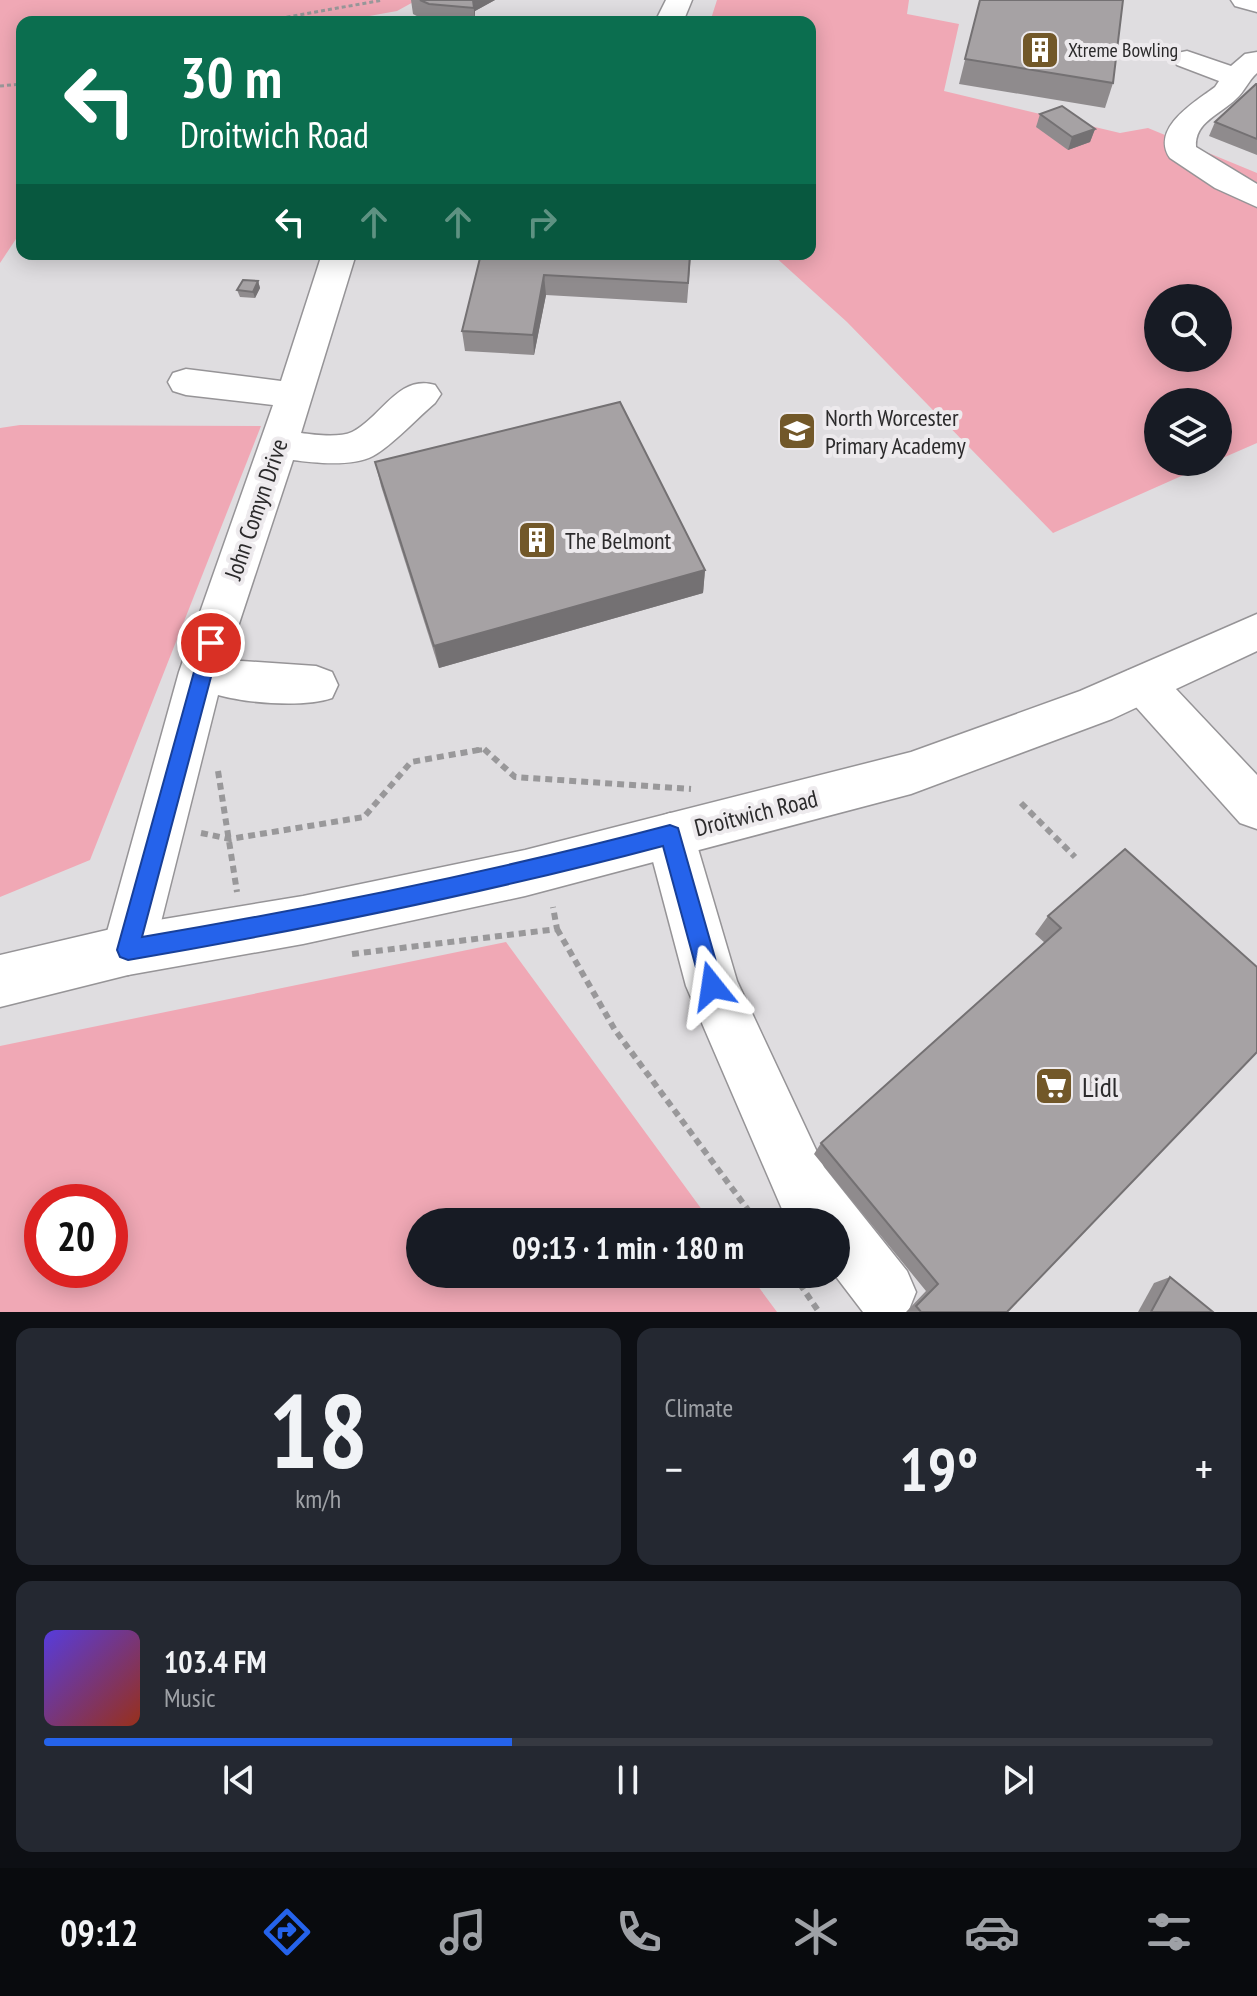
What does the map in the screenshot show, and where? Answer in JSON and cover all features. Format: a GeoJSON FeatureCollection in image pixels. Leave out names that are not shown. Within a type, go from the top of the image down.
{"type":"FeatureCollection","features":[{"type":"Feature","properties":{"kind":"main road"},"geometry":{"type":"LineString","coordinates":[[1244,0],[1257,4]]}},
{"type":"Feature","properties":{"kind":"main road"},"geometry":{"type":"LineString","coordinates":[[1257,58],[1235,77],[1227,92],[1189,121],[1180,138],[1181,151],[1257,197]]}},
{"type":"Feature","properties":{"kind":"main road"},"geometry":{"type":"LineString","coordinates":[[1187,59],[1235,77]]}},
{"type":"Feature","properties":{"kind":"main road"},"geometry":{"type":"LineString","coordinates":[[1180,138],[1257,170]]}},
{"type":"Feature","properties":{"kind":"main road","name":"John Comyn Drive"},"geometry":{"type":"LineString","coordinates":[[128,950],[201,672],[279,444],[337,260]]}},
{"type":"Feature","properties":{"kind":"main road"},"geometry":{"type":"LineString","coordinates":[[186,382],[293,395]]}},
{"type":"Feature","properties":{"kind":"main road"},"geometry":{"type":"LineString","coordinates":[[279,444],[313,449],[360,446],[422,394]]}},
{"type":"Feature","properties":{"kind":"main road","name":"Droitwich Road"},"geometry":{"type":"LineString","coordinates":[[0,981],[128,950],[303,920],[545,867],[911,773],[1143,684],[1257,632]]}},
{"type":"Feature","properties":{"kind":"main road"},"geometry":{"type":"LineString","coordinates":[[201,672],[232,680],[316,685]]}},
{"type":"Feature","properties":{"kind":"main road"},"geometry":{"type":"LineString","coordinates":[[1143,684],[1257,808]]}},
{"type":"Feature","properties":{"kind":"main road"},"geometry":{"type":"LineString","coordinates":[[670,835],[712,986],[803,1188],[819,1208]]}},
{"type":"Feature","properties":{"kind":"main road"},"geometry":{"type":"LineString","coordinates":[[850,1247],[886,1292]]}},
{"type":"Feature","properties":{"kind":"path"},"geometry":{"type":"LineString","coordinates":[[293,16],[383,0]]}},
{"type":"Feature","properties":{"kind":"path"},"geometry":{"type":"LineString","coordinates":[[230,839],[364,817],[411,762],[484,749],[515,777],[704,790]]}},
{"type":"Feature","properties":{"kind":"path"},"geometry":{"type":"LineString","coordinates":[[1021,803],[1075,857]]}},
{"type":"Feature","properties":{"kind":"path"},"geometry":{"type":"LineString","coordinates":[[545,867],[557,929],[615,1030],[747,1208]]}},
{"type":"Feature","properties":{"kind":"path"},"geometry":{"type":"LineString","coordinates":[[339,955],[557,929]]}},
{"type":"Feature","properties":{"kind":"path"},"geometry":{"type":"LineString","coordinates":[[803,1288],[819,1312]]}},
{"type":"Feature","properties":{"kind":"shaded area"},"geometry":{"type":"Polygon","coordinates":[[[0,0],[417,0],[397,11],[369,16],[16,16],[16,239],[0,263],[0,0]]]}},
{"type":"Feature","properties":{"kind":"shaded area"},"geometry":{"type":"Polygon","coordinates":[[[717,0],[909,0],[907,14],[959,24],[944,91],[1120,133],[1148,128],[1257,173],[1257,443],[1232,454],[1232,388],[1144,388],[1144,476],[1181,476],[1053,533],[847,322],[779,260],[816,260],[816,16],[712,16],[717,0]]]}},
{"type":"Feature","properties":{"kind":"shaded area"},"geometry":{"type":"Polygon","coordinates":[[[20,425],[261,426],[90,860],[0,897],[0,428],[20,425]]]}},
{"type":"Feature","properties":{"kind":"shaded area"},"geometry":{"type":"Polygon","coordinates":[[[506,942],[701,1208],[406,1208],[406,1288],[759,1288],[777,1312],[0,1312],[0,1046],[506,942]]]}},
{"type":"Feature","properties":{"kind":"building"},"geometry":{"type":"Polygon","coordinates":[[[420,0],[473,0],[474,8],[429,4],[420,0]]]}},
{"type":"Feature","properties":{"kind":"building","name":"Xtreme Bowling"},"geometry":{"type":"Polygon","coordinates":[[[980,0],[1123,0],[1113,83],[965,59],[980,0]]]}},
{"type":"Feature","properties":{"kind":"building"},"geometry":{"type":"Polygon","coordinates":[[[1256,84],[1257,139],[1215,122],[1256,84]]]}},
{"type":"Feature","properties":{"kind":"building"},"geometry":{"type":"Polygon","coordinates":[[[1062,106],[1095,129],[1072,137],[1040,114],[1062,106]]]}},
{"type":"Feature","properties":{"kind":"building"},"geometry":{"type":"Polygon","coordinates":[[[480,260],[690,260],[688,283],[544,275],[533,335],[462,331],[480,260]]]}},
{"type":"Feature","properties":{"kind":"building"},"geometry":{"type":"Polygon","coordinates":[[[243,280],[258,281],[253,292],[237,290],[243,280]]]}},
{"type":"Feature","properties":{"kind":"building","name":"The Belmont"},"geometry":{"type":"Polygon","coordinates":[[[620,402],[705,570],[434,646],[375,462],[620,402]]]}},
{"type":"Feature","properties":{"kind":"building","name":"Lidl"},"geometry":{"type":"Polygon","coordinates":[[[1125,849],[1257,967],[1257,1052],[1007,1312],[921,1312],[916,1306],[938,1284],[821,1143],[1061,928],[1048,916],[1125,849]]]}},
{"type":"Feature","properties":{"kind":"building"},"geometry":{"type":"Polygon","coordinates":[[[1170,1277],[1213,1312],[1151,1312],[1170,1277]]]}},
{"type":"Feature","properties":{"kind":"place","name":"Xtreme Bowling"},"geometry":{"type":"Point","coordinates":[1040,50]}},
{"type":"Feature","properties":{"kind":"place","name":"North Worcester Primary Academy"},"geometry":{"type":"Point","coordinates":[797,431]}},
{"type":"Feature","properties":{"kind":"place","name":"The Belmont"},"geometry":{"type":"Point","coordinates":[537,540]}},
{"type":"Feature","properties":{"kind":"place","name":"Lidl"},"geometry":{"type":"Point","coordinates":[1054,1086]}},
{"type":"Feature","properties":{"kind":"route"},"geometry":{"type":"LineString","coordinates":[[211,643],[128,950],[303,920],[525,873],[670,835],[712,986]]}}]}
